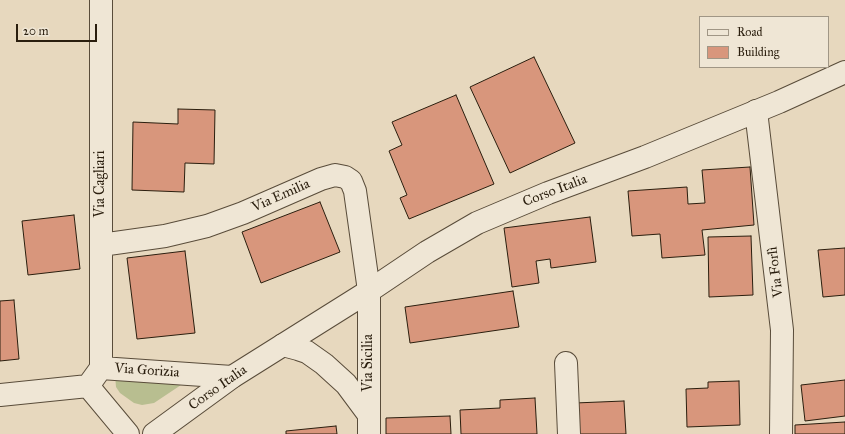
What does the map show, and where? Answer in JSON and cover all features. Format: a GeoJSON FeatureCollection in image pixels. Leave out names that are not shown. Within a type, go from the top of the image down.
{"type":"FeatureCollection","features":[{"type":"Feature","properties":{"kind":"street","name":"Via Cagliari"},"geometry":{"type":"LineString","coordinates":[[101,0],[101,368]]}},
{"type":"Feature","properties":{"kind":"street","name":"Corso Italia"},"geometry":{"type":"LineString","coordinates":[[154,434],[232,377],[368,292],[439,244],[490,217],[548,193],[645,157],[818,85],[845,72]]}},
{"type":"Feature","properties":{"kind":"street","name":"Via Forlì"},"geometry":{"type":"LineString","coordinates":[[756,111],[782,330],[781,434]]}},
{"type":"Feature","properties":{"kind":"street","name":"Via Emilia"},"geometry":{"type":"LineString","coordinates":[[101,245],[165,236],[207,226],[248,211],[321,179],[340,175],[351,181],[355,191],[368,292]]}},
{"type":"Feature","properties":{"kind":"street","name":"Via Sicilia"},"geometry":{"type":"LineString","coordinates":[[368,292],[369,424]]}},
{"type":"Feature","properties":{"kind":"street"},"geometry":{"type":"LineString","coordinates":[[283,345],[307,352],[324,364],[350,388],[369,424]]}},
{"type":"Feature","properties":{"kind":"street"},"geometry":{"type":"LineString","coordinates":[[566,363],[569,434]]}},
{"type":"Feature","properties":{"kind":"street","name":"Via Gorizia"},"geometry":{"type":"LineString","coordinates":[[88,386],[101,368],[232,377]]}},
{"type":"Feature","properties":{"kind":"street"},"geometry":{"type":"LineString","coordinates":[[0,395],[88,386],[128,434]]}},
{"type":"Feature","properties":{"kind":"green space"},"geometry":{"type":"Polygon","coordinates":[[[115,375],[190,379],[154,403],[142,405],[134,403],[120,393],[116,387],[115,375]]]}},
{"type":"Feature","properties":{"kind":"building"},"geometry":{"type":"Polygon","coordinates":[[[534,57],[575,143],[510,173],[470,87],[534,57]]]}},
{"type":"Feature","properties":{"kind":"building"},"geometry":{"type":"Polygon","coordinates":[[[456,95],[494,184],[409,219],[400,198],[407,195],[389,151],[402,145],[392,122],[456,95]]]}},
{"type":"Feature","properties":{"kind":"building"},"geometry":{"type":"Polygon","coordinates":[[[178,109],[215,110],[214,164],[185,163],[184,192],[132,190],[133,122],[178,124],[178,109]]]}},
{"type":"Feature","properties":{"kind":"building"},"geometry":{"type":"Polygon","coordinates":[[[750,167],[754,225],[702,230],[705,255],[662,258],[660,234],[632,236],[628,191],[687,187],[688,204],[705,203],[702,170],[750,167]]]}},
{"type":"Feature","properties":{"kind":"building"},"geometry":{"type":"Polygon","coordinates":[[[320,202],[340,252],[261,283],[242,232],[320,202]]]}},
{"type":"Feature","properties":{"kind":"building"},"geometry":{"type":"Polygon","coordinates":[[[74,215],[80,269],[28,275],[22,221],[74,215]]]}},
{"type":"Feature","properties":{"kind":"building"},"geometry":{"type":"Polygon","coordinates":[[[590,217],[596,262],[551,268],[550,259],[536,261],[539,283],[512,287],[504,228],[590,217]]]}},
{"type":"Feature","properties":{"kind":"building"},"geometry":{"type":"Polygon","coordinates":[[[751,236],[753,295],[709,297],[708,237],[751,236]]]}},
{"type":"Feature","properties":{"kind":"building"},"geometry":{"type":"Polygon","coordinates":[[[845,248],[845,295],[823,297],[818,250],[845,248]]]}},
{"type":"Feature","properties":{"kind":"building"},"geometry":{"type":"Polygon","coordinates":[[[185,251],[195,333],[137,339],[127,258],[185,251]]]}},
{"type":"Feature","properties":{"kind":"building"},"geometry":{"type":"Polygon","coordinates":[[[513,291],[519,327],[410,343],[405,307],[513,291]]]}},
{"type":"Feature","properties":{"kind":"building"},"geometry":{"type":"Polygon","coordinates":[[[14,300],[19,359],[0,361],[0,301],[14,300]]]}},
{"type":"Feature","properties":{"kind":"building"},"geometry":{"type":"Polygon","coordinates":[[[845,380],[845,416],[805,421],[801,385],[845,380]]]}},
{"type":"Feature","properties":{"kind":"building"},"geometry":{"type":"Polygon","coordinates":[[[739,381],[740,425],[687,427],[686,389],[708,388],[708,382],[739,381]]]}},
{"type":"Feature","properties":{"kind":"building"},"geometry":{"type":"Polygon","coordinates":[[[535,398],[537,434],[461,434],[460,410],[500,408],[500,400],[535,398]]]}},
{"type":"Feature","properties":{"kind":"building"},"geometry":{"type":"Polygon","coordinates":[[[624,401],[626,434],[577,434],[575,403],[624,401]]]}},
{"type":"Feature","properties":{"kind":"building"},"geometry":{"type":"Polygon","coordinates":[[[450,416],[451,434],[386,434],[386,418],[450,416]]]}},
{"type":"Feature","properties":{"kind":"building"},"geometry":{"type":"Polygon","coordinates":[[[845,422],[845,434],[795,434],[795,425],[845,422]]]}},
{"type":"Feature","properties":{"kind":"building"},"geometry":{"type":"Polygon","coordinates":[[[336,426],[337,434],[286,434],[286,431],[336,426]]]}}]}
